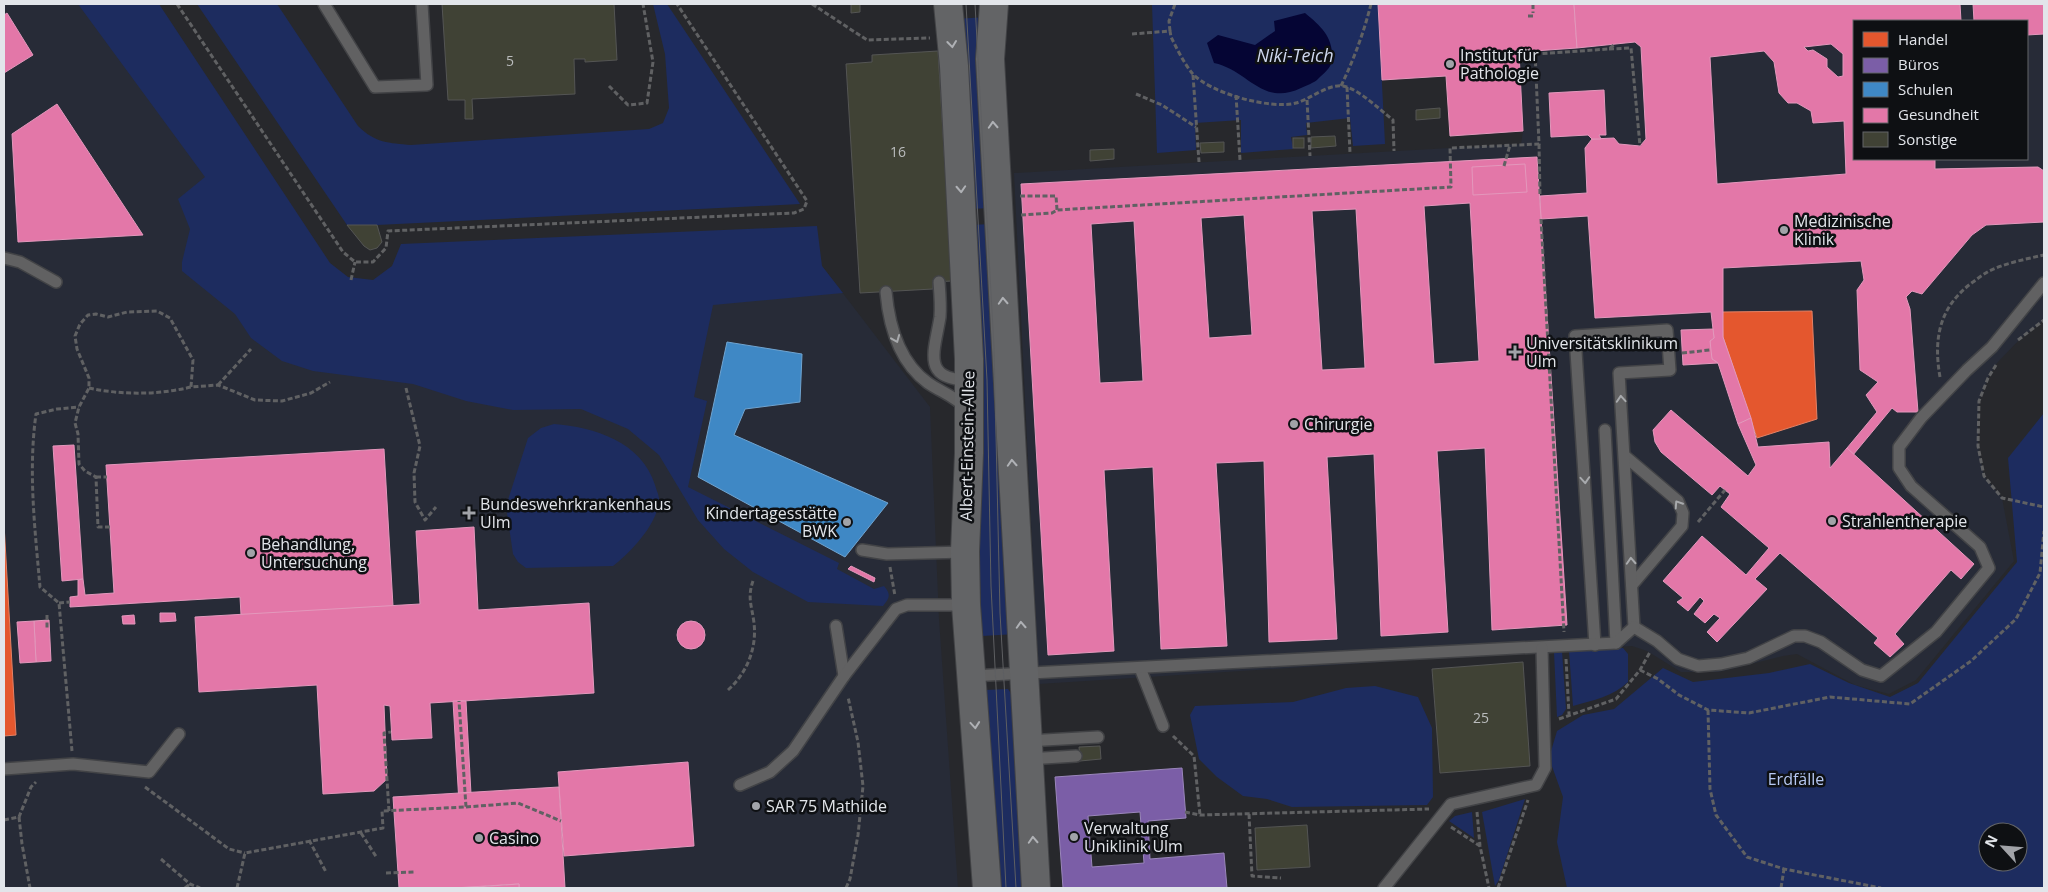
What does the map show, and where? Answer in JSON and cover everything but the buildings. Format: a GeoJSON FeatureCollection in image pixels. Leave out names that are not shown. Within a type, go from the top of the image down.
{"type":"FeatureCollection","features":[{"type":"Feature","properties":{"kind":"street","name":"Albert-Einstein-Allee"},"geometry":{"type":"LineString","coordinates":[[948,4],[957,122],[969,380],[970,415],[965,552],[966,605],[970,676],[980,773],[987,888]]}},
{"type":"Feature","properties":{"kind":"street"},"geometry":{"type":"LineString","coordinates":[[994,4],[990,58],[1036,888]]}},
{"type":"Feature","properties":{"kind":"lane"},"geometry":{"type":"LineString","coordinates":[[324,4],[374,87],[427,86],[422,4]]}},
{"type":"Feature","properties":{"kind":"lane"},"geometry":{"type":"LineString","coordinates":[[4,258],[20,262],[56,282]]}},
{"type":"Feature","properties":{"kind":"lane"},"geometry":{"type":"LineString","coordinates":[[939,282],[940,310],[933,352],[934,365],[938,371],[948,378],[969,380]]}},
{"type":"Feature","properties":{"kind":"lane"},"geometry":{"type":"LineString","coordinates":[[1634,627],[1657,641],[1678,659],[1698,666],[1721,664],[1748,658],[1794,636],[1805,636],[1821,642],[1862,670],[1881,676],[1936,632],[1989,568],[1980,547],[1911,486],[1899,468],[1899,447],[1921,418],[1992,347],[2044,283]]}},
{"type":"Feature","properties":{"kind":"lane"},"geometry":{"type":"LineString","coordinates":[[886,292],[890,325],[905,357],[921,377],[957,400],[970,415]]}},
{"type":"Feature","properties":{"kind":"lane"},"geometry":{"type":"LineString","coordinates":[[1595,644],[1575,336],[1667,330],[1670,370],[1619,373],[1626,457],[1634,627]]}},
{"type":"Feature","properties":{"kind":"lane"},"geometry":{"type":"LineString","coordinates":[[1604,430],[1616,643]]}},
{"type":"Feature","properties":{"kind":"lane"},"geometry":{"type":"LineString","coordinates":[[1626,457],[1678,501],[1683,513],[1682,526],[1632,585]]}},
{"type":"Feature","properties":{"kind":"lane"},"geometry":{"type":"LineString","coordinates":[[862,550],[887,554],[965,552]]}},
{"type":"Feature","properties":{"kind":"lane"},"geometry":{"type":"LineString","coordinates":[[740,785],[770,772],[793,751],[844,676],[896,609],[907,605],[966,605]]}},
{"type":"Feature","properties":{"kind":"lane"},"geometry":{"type":"LineString","coordinates":[[836,626],[844,676]]}},
{"type":"Feature","properties":{"kind":"lane"},"geometry":{"type":"LineString","coordinates":[[970,676],[1616,643],[1634,627]]}},
{"type":"Feature","properties":{"kind":"lane"},"geometry":{"type":"LineString","coordinates":[[1384,888],[1451,804],[1533,786],[1541,778],[1545,768],[1542,648]]}},
{"type":"Feature","properties":{"kind":"lane"},"geometry":{"type":"LineString","coordinates":[[1140,668],[1163,726]]}},
{"type":"Feature","properties":{"kind":"lane"},"geometry":{"type":"LineString","coordinates":[[4,769],[73,764],[149,772],[179,734]]}},
{"type":"Feature","properties":{"kind":"lane"},"geometry":{"type":"LineString","coordinates":[[1028,750],[1098,737]]}},
{"type":"Feature","properties":{"kind":"lane"},"geometry":{"type":"LineString","coordinates":[[1028,750],[1076,756]]}},
{"type":"Feature","properties":{"kind":"path"},"geometry":{"type":"LineString","coordinates":[[177,4],[343,252],[355,262],[373,262],[386,248],[388,232],[794,213],[804,209],[807,201],[677,4]]}},
{"type":"Feature","properties":{"kind":"path"},"geometry":{"type":"LineString","coordinates":[[609,86],[628,105],[647,103],[653,62],[643,4]]}},
{"type":"Feature","properties":{"kind":"path"},"geometry":{"type":"LineString","coordinates":[[812,4],[867,40],[938,37]]}},
{"type":"Feature","properties":{"kind":"path"},"geometry":{"type":"LineString","coordinates":[[1175,4],[1169,21],[1171,37],[1193,74],[1215,89],[1272,105],[1293,104],[1307,100],[1326,89],[1341,86],[1353,89],[1393,120],[1394,151]]}},
{"type":"Feature","properties":{"kind":"path"},"geometry":{"type":"LineString","coordinates":[[1341,86],[1364,31],[1371,4]]}},
{"type":"Feature","properties":{"kind":"path"},"geometry":{"type":"LineString","coordinates":[[1528,16],[1533,15],[1533,4]]}},
{"type":"Feature","properties":{"kind":"path"},"geometry":{"type":"LineString","coordinates":[[1132,34],[1170,31]]}},
{"type":"Feature","properties":{"kind":"path"},"geometry":{"type":"LineString","coordinates":[[1609,49],[1614,44]]}},
{"type":"Feature","properties":{"kind":"path"},"geometry":{"type":"LineString","coordinates":[[1540,196],[1535,52],[1630,48],[1640,146]]}},
{"type":"Feature","properties":{"kind":"path"},"geometry":{"type":"LineString","coordinates":[[1193,74],[1199,162]]}},
{"type":"Feature","properties":{"kind":"path"},"geometry":{"type":"LineString","coordinates":[[1346,88],[1350,153]]}},
{"type":"Feature","properties":{"kind":"path"},"geometry":{"type":"LineString","coordinates":[[1136,94],[1162,105],[1197,128]]}},
{"type":"Feature","properties":{"kind":"path"},"geometry":{"type":"LineString","coordinates":[[1236,95],[1240,160]]}},
{"type":"Feature","properties":{"kind":"path"},"geometry":{"type":"LineString","coordinates":[[1307,100],[1310,156]]}},
{"type":"Feature","properties":{"kind":"path"},"geometry":{"type":"LineString","coordinates":[[1031,214],[1052,213],[1057,210],[1452,187],[1450,148],[1539,144]]}},
{"type":"Feature","properties":{"kind":"path"},"geometry":{"type":"LineString","coordinates":[[1504,166],[1510,145]]}},
{"type":"Feature","properties":{"kind":"path"},"geometry":{"type":"LineString","coordinates":[[1031,197],[1056,196],[1057,210]]}},
{"type":"Feature","properties":{"kind":"path"},"geometry":{"type":"LineString","coordinates":[[1541,219],[1564,626]]}},
{"type":"Feature","properties":{"kind":"path"},"geometry":{"type":"LineString","coordinates":[[1948,391],[1941,381],[1937,357],[1939,330],[1949,306],[1960,292],[1989,271],[2044,255]]}},
{"type":"Feature","properties":{"kind":"path"},"geometry":{"type":"LineString","coordinates":[[351,280],[355,262]]}},
{"type":"Feature","properties":{"kind":"path"},"geometry":{"type":"LineString","coordinates":[[107,477],[96,477],[79,464],[78,434],[75,423],[78,407],[89,388],[89,378],[77,350],[75,336],[80,324],[88,316],[96,314],[108,317],[127,312],[156,311],[170,318],[193,360],[191,387]]}},
{"type":"Feature","properties":{"kind":"path"},"geometry":{"type":"LineString","coordinates":[[2014,346],[2044,320]]}},
{"type":"Feature","properties":{"kind":"path"},"geometry":{"type":"LineString","coordinates":[[218,385],[251,349]]}},
{"type":"Feature","properties":{"kind":"path"},"geometry":{"type":"LineString","coordinates":[[1669,354],[1710,350]]}},
{"type":"Feature","properties":{"kind":"path"},"geometry":{"type":"LineString","coordinates":[[1997,363],[1988,378],[1979,401],[1978,446],[1984,476],[2002,498],[2044,507]]}},
{"type":"Feature","properties":{"kind":"path"},"geometry":{"type":"LineString","coordinates":[[89,388],[121,392],[175,391],[191,387],[218,385],[255,400],[282,400],[312,393],[330,382]]}},
{"type":"Feature","properties":{"kind":"path"},"geometry":{"type":"LineString","coordinates":[[406,388],[420,446],[414,473],[415,502],[425,520],[436,507]]}},
{"type":"Feature","properties":{"kind":"path"},"geometry":{"type":"LineString","coordinates":[[73,764],[59,603],[40,586],[34,510],[33,440],[36,414],[78,407]]}},
{"type":"Feature","properties":{"kind":"path"},"geometry":{"type":"LineString","coordinates":[[96,477],[98,527],[110,526]]}},
{"type":"Feature","properties":{"kind":"path"},"geometry":{"type":"LineString","coordinates":[[1682,526],[1694,527],[1725,490]]}},
{"type":"Feature","properties":{"kind":"path"},"geometry":{"type":"LineString","coordinates":[[887,554],[896,609]]}},
{"type":"Feature","properties":{"kind":"path"},"geometry":{"type":"LineString","coordinates":[[2040,573],[2044,575]]}},
{"type":"Feature","properties":{"kind":"path"},"geometry":{"type":"LineString","coordinates":[[728,690],[740,680],[748,665],[752,648],[754,625],[749,592],[753,581]]}},
{"type":"Feature","properties":{"kind":"path"},"geometry":{"type":"LineString","coordinates":[[59,603],[70,602]]}},
{"type":"Feature","properties":{"kind":"path"},"geometry":{"type":"LineString","coordinates":[[47,616],[48,628]]}},
{"type":"Feature","properties":{"kind":"path"},"geometry":{"type":"LineString","coordinates":[[1565,646],[1569,714]]}},
{"type":"Feature","properties":{"kind":"path"},"geometry":{"type":"LineString","coordinates":[[1558,719],[1616,699],[1640,670]]}},
{"type":"Feature","properties":{"kind":"path"},"geometry":{"type":"LineString","coordinates":[[844,676],[858,742],[863,786],[858,835],[850,879],[846,888]]}},
{"type":"Feature","properties":{"kind":"path"},"geometry":{"type":"LineString","coordinates":[[459,701],[466,808]]}},
{"type":"Feature","properties":{"kind":"path"},"geometry":{"type":"LineString","coordinates":[[1708,710],[1710,789],[1716,815],[1747,857],[1784,869],[1881,888]]}},
{"type":"Feature","properties":{"kind":"path"},"geometry":{"type":"LineString","coordinates":[[1163,726],[1194,756],[1200,815]]}},
{"type":"Feature","properties":{"kind":"path"},"geometry":{"type":"LineString","coordinates":[[389,811],[384,733],[390,732]]}},
{"type":"Feature","properties":{"kind":"path"},"geometry":{"type":"LineString","coordinates":[[30,888],[19,817],[31,787],[52,765]]}},
{"type":"Feature","properties":{"kind":"path"},"geometry":{"type":"LineString","coordinates":[[118,769],[229,849],[245,853],[383,828],[382,811],[466,808],[518,803],[562,821]]}},
{"type":"Feature","properties":{"kind":"path"},"geometry":{"type":"LineString","coordinates":[[1498,888],[1533,786]]}},
{"type":"Feature","properties":{"kind":"path"},"geometry":{"type":"LineString","coordinates":[[1476,798],[1480,846],[1489,888]]}},
{"type":"Feature","properties":{"kind":"path"},"geometry":{"type":"LineString","coordinates":[[1185,812],[1200,815],[1428,809],[1480,846]]}},
{"type":"Feature","properties":{"kind":"path"},"geometry":{"type":"LineString","coordinates":[[1248,814],[1252,876],[1281,878]]}},
{"type":"Feature","properties":{"kind":"path"},"geometry":{"type":"LineString","coordinates":[[4,820],[19,817]]}},
{"type":"Feature","properties":{"kind":"path"},"geometry":{"type":"LineString","coordinates":[[361,833],[377,858]]}},
{"type":"Feature","properties":{"kind":"path"},"geometry":{"type":"LineString","coordinates":[[309,840],[326,872]]}},
{"type":"Feature","properties":{"kind":"path"},"geometry":{"type":"LineString","coordinates":[[237,888],[245,853]]}},
{"type":"Feature","properties":{"kind":"path"},"geometry":{"type":"LineString","coordinates":[[161,859],[190,884],[200,888]]}},
{"type":"Feature","properties":{"kind":"path"},"geometry":{"type":"LineString","coordinates":[[1781,888],[1784,869]]}},
{"type":"Feature","properties":{"kind":"path"},"geometry":{"type":"LineString","coordinates":[[386,874],[416,872]]}},
{"type":"Feature","properties":{"kind":"path"},"geometry":{"type":"LineString","coordinates":[[185,888],[190,884]]}},
{"type":"Feature","properties":{"kind":"shaded area","name":"Bundeswehrkrankenhaus Ulm"},"geometry":{"type":"Polygon","coordinates":[[[4,4],[113,4],[318,325],[822,266],[930,407],[939,619],[958,888],[4,888],[4,4]]]}},
{"type":"Feature","properties":{"kind":"shaded area","name":"Universitätsklinikum Ulm"},"geometry":{"type":"Polygon","coordinates":[[[1516,4],[2044,4],[2044,320],[2019,340],[1997,363],[1988,378],[1979,401],[1978,418],[1978,446],[1984,476],[2002,498],[2014,561],[1916,680],[1889,694],[1855,685],[1797,654],[1719,672],[1681,672],[1647,651],[1632,646],[1039,684],[1014,173],[1521,144],[1523,131],[1516,4]]]}},
{"type":"Feature","properties":{"kind":"green space"},"geometry":{"type":"Polygon","coordinates":[[[78,4],[159,4],[330,263],[348,277],[373,280],[392,266],[401,244],[817,226],[822,266],[843,293],[713,305],[694,397],[707,401],[688,487],[839,563],[837,569],[874,589],[884,586],[889,594],[883,606],[808,602],[753,572],[724,549],[698,520],[659,455],[628,429],[581,409],[513,410],[466,401],[413,384],[313,371],[282,361],[251,338],[235,314],[182,271],[182,262],[190,229],[178,199],[205,177],[78,4]]]}},
{"type":"Feature","properties":{"kind":"green space"},"geometry":{"type":"Polygon","coordinates":[[[197,4],[277,4],[358,126],[376,139],[389,143],[411,145],[649,129],[663,123],[669,108],[665,54],[653,4],[667,4],[800,204],[347,225],[197,4]]]}},
{"type":"Feature","properties":{"kind":"green space"},"geometry":{"type":"Polygon","coordinates":[[[1152,4],[1378,4],[1385,144],[1353,146],[1350,118],[1306,123],[1307,135],[1291,137],[1293,149],[1241,153],[1241,120],[1195,123],[1196,150],[1157,153],[1152,4]]]}},
{"type":"Feature","properties":{"kind":"green space"},"geometry":{"type":"Polygon","coordinates":[[[988,17],[993,208],[968,209],[954,19],[988,17]]]}},
{"type":"Feature","properties":{"kind":"green space"},"geometry":{"type":"Polygon","coordinates":[[[994,224],[1016,634],[982,636],[968,225],[994,224]]]}},
{"type":"Feature","properties":{"kind":"green space","name":"Erdfälle"},"geometry":{"type":"Polygon","coordinates":[[[2044,413],[2044,888],[1567,888],[1557,842],[1563,797],[1549,758],[1557,731],[1583,715],[1614,709],[1663,668],[1693,682],[1769,673],[1810,664],[1849,683],[1890,697],[1918,683],[2017,562],[2008,458],[2044,413]]]}},
{"type":"Feature","properties":{"kind":"green space"},"geometry":{"type":"Polygon","coordinates":[[[554,424],[585,429],[615,440],[628,448],[649,470],[658,494],[658,508],[642,537],[613,566],[526,568],[518,562],[513,554],[506,506],[528,438],[541,428],[554,424]]]}},
{"type":"Feature","properties":{"kind":"green space"},"geometry":{"type":"Polygon","coordinates":[[[1623,648],[1628,654],[1628,682],[1616,691],[1595,700],[1573,706],[1569,651],[1623,648]]]}},
{"type":"Feature","properties":{"kind":"green space"},"geometry":{"type":"Polygon","coordinates":[[[1562,651],[1566,709],[1562,715],[1557,717],[1554,652],[1562,651]]]}},
{"type":"Feature","properties":{"kind":"green space"},"geometry":{"type":"Polygon","coordinates":[[[1375,686],[1418,697],[1432,728],[1433,797],[1427,805],[1292,807],[1267,799],[1243,796],[1217,777],[1199,759],[1190,715],[1195,706],[1293,702],[1346,688],[1375,686]]]}},
{"type":"Feature","properties":{"kind":"green space"},"geometry":{"type":"Polygon","coordinates":[[[1008,689],[1012,695],[1030,888],[993,888],[985,690],[1008,689]]]}},
{"type":"Feature","properties":{"kind":"green space"},"geometry":{"type":"Polygon","coordinates":[[[1525,799],[1499,880],[1495,886],[1482,812],[1525,799]]]}},
{"type":"Feature","properties":{"kind":"green space"},"geometry":{"type":"Polygon","coordinates":[[[1472,812],[1474,838],[1449,821],[1455,816],[1472,812]]]}},
{"type":"Feature","properties":{"kind":"water","name":"Niki-Teich"},"geometry":{"type":"Polygon","coordinates":[[[1305,13],[1322,28],[1329,39],[1332,53],[1330,66],[1312,83],[1287,93],[1276,93],[1265,90],[1226,67],[1214,63],[1207,43],[1218,35],[1255,45],[1275,31],[1274,21],[1305,13]]]}},
{"type":"Feature","properties":{"kind":"tram line"},"geometry":{"type":"LineString","coordinates":[[966,4],[987,380],[991,586],[1006,888]]}},
{"type":"Feature","properties":{"kind":"tram line"},"geometry":{"type":"LineString","coordinates":[[975,4],[994,347],[1000,613],[1016,888]]}},
{"type":"Feature","properties":{"kind":"place","name":"Institut für Pathologie"},"geometry":{"type":"Point","coordinates":[1450,64]}},
{"type":"Feature","properties":{"kind":"place","name":"Medizinische Klinik"},"geometry":{"type":"Point","coordinates":[1784,230]}},
{"type":"Feature","properties":{"kind":"place","name":"Universitätsklinikum Ulm"},"geometry":{"type":"Point","coordinates":[1515,352]}},
{"type":"Feature","properties":{"kind":"place","name":"Chirurgie"},"geometry":{"type":"Point","coordinates":[1294,424]}},
{"type":"Feature","properties":{"kind":"place","name":"Bundeswehrkrankenhaus Ulm"},"geometry":{"type":"Point","coordinates":[469,513]}},
{"type":"Feature","properties":{"kind":"place","name":"Strahlentherapie"},"geometry":{"type":"Point","coordinates":[1832,521]}},
{"type":"Feature","properties":{"kind":"place","name":"Kindertagesstätte BWK"},"geometry":{"type":"Point","coordinates":[847,522]}},
{"type":"Feature","properties":{"kind":"place","name":"Behandlung, Untersuchung"},"geometry":{"type":"Point","coordinates":[251,553]}},
{"type":"Feature","properties":{"kind":"place","name":"SAR 75 Mathilde"},"geometry":{"type":"Point","coordinates":[756,806]}},
{"type":"Feature","properties":{"kind":"place","name":"Verwaltung Uniklinik Ulm"},"geometry":{"type":"Point","coordinates":[1074,837]}},
{"type":"Feature","properties":{"kind":"place","name":"Casino"},"geometry":{"type":"Point","coordinates":[479,838]}}]}
